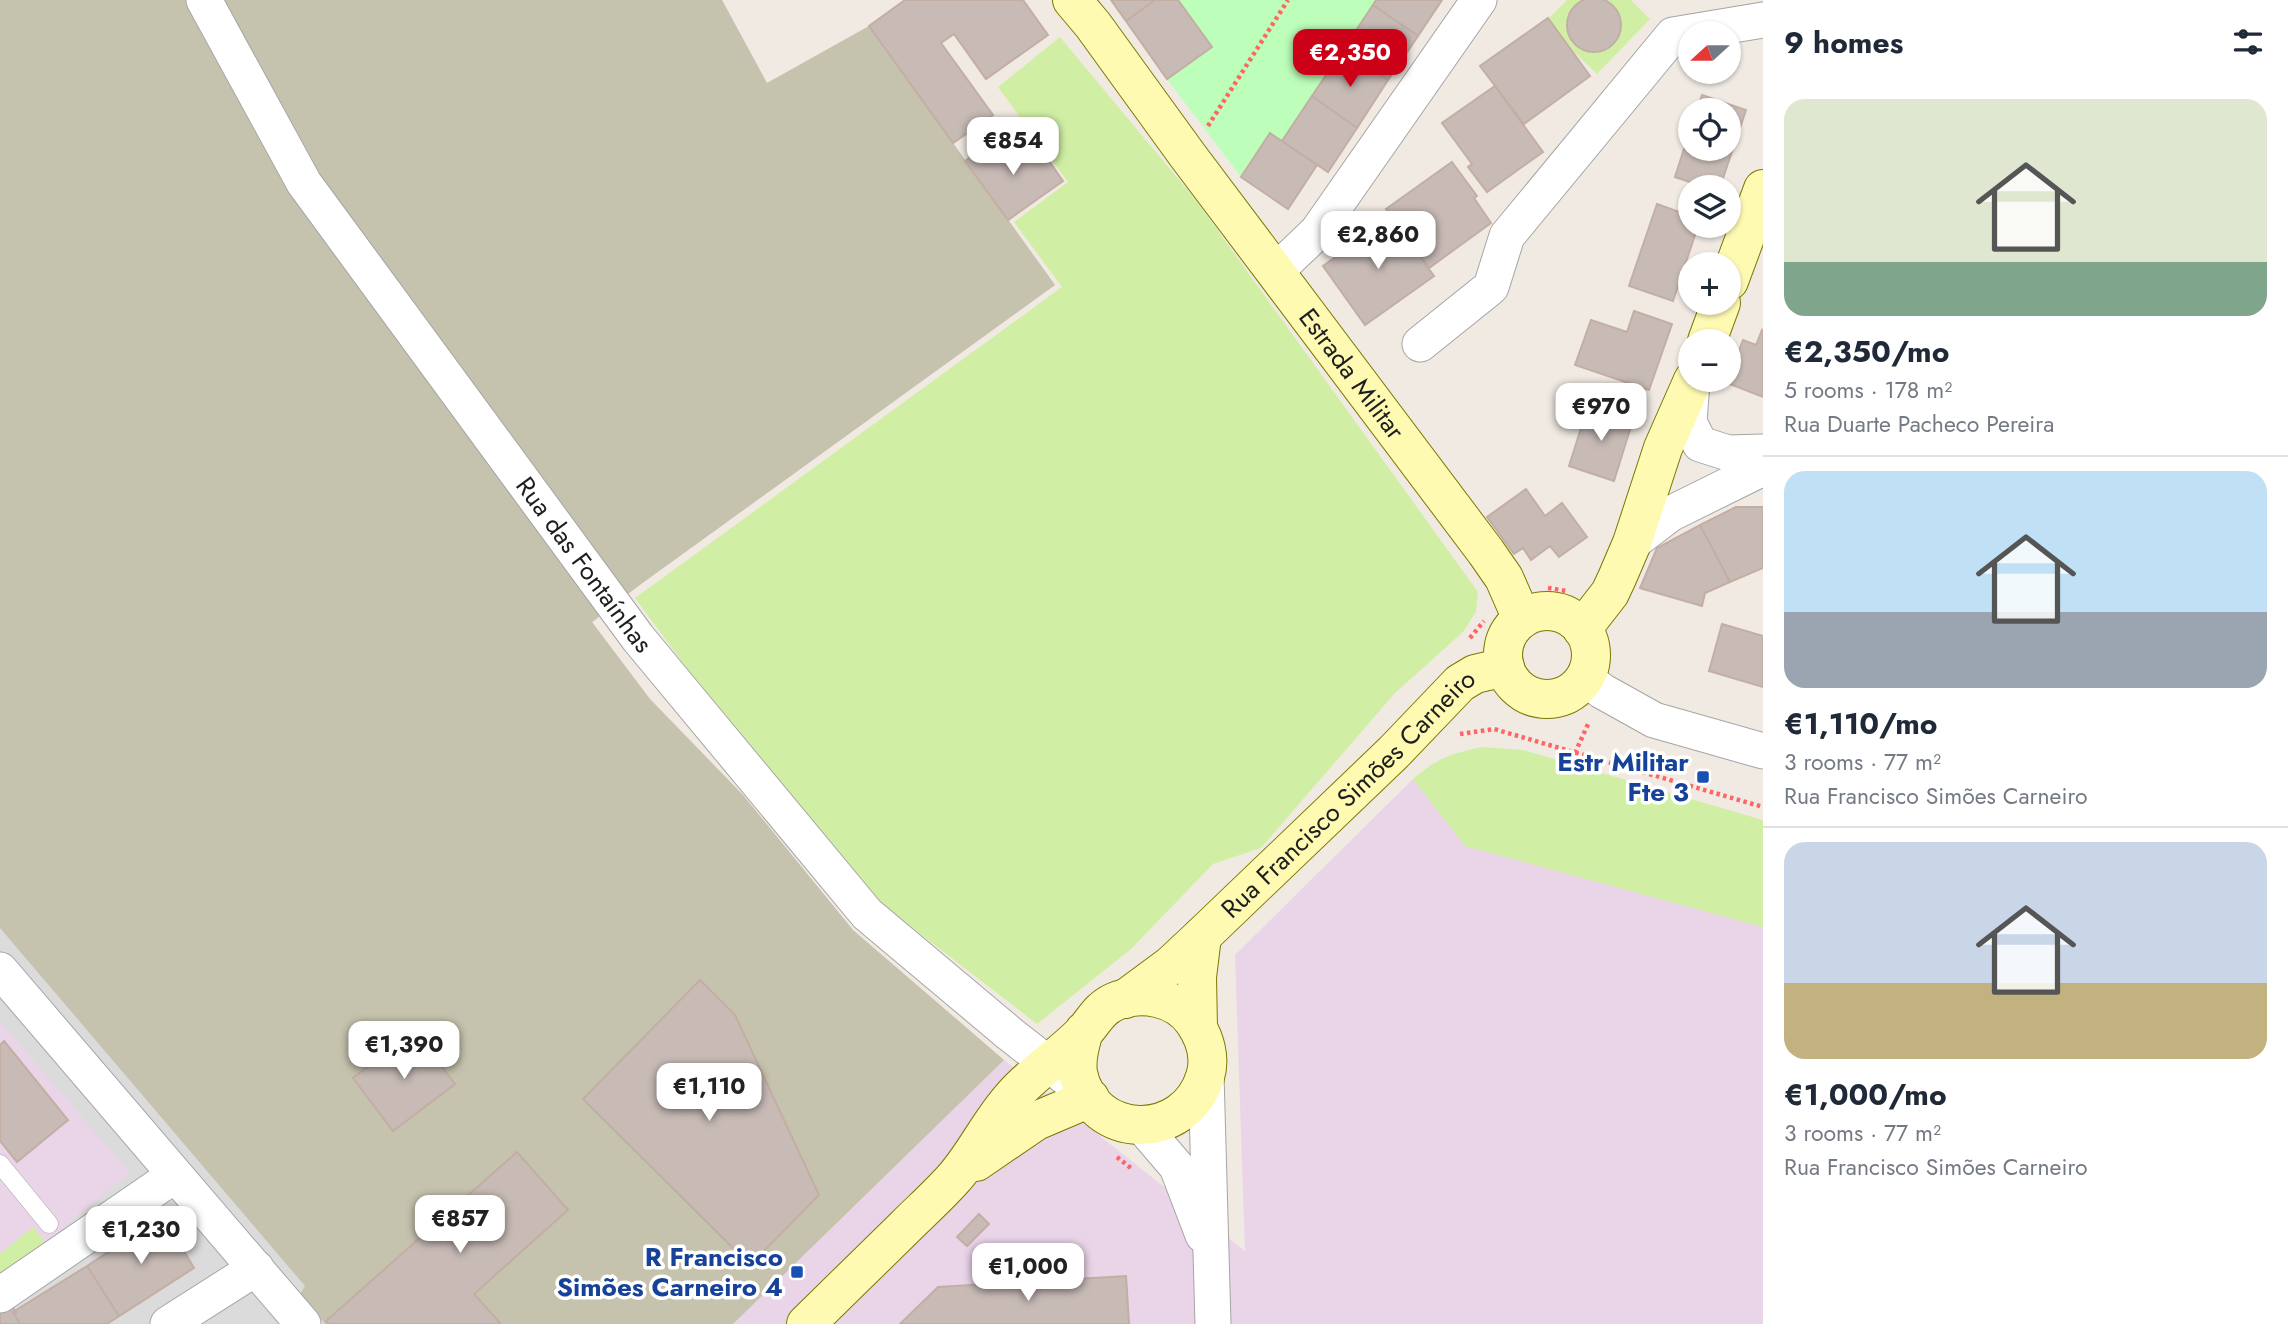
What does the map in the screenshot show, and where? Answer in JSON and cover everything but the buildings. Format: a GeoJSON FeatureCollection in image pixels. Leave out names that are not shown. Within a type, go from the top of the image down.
{"type":"FeatureCollection","features":[{"type":"Feature","properties":{"kind":"street","name":"Rua das Fontaínhas"},"geometry":{"type":"LineString","coordinates":[[204,0],[304,183],[638,638],[867,914],[1088,1096]]}},
{"type":"Feature","properties":{"kind":"street","name":"Estrada Militar"},"geometry":{"type":"LineString","coordinates":[[1072,0],[1486,552],[1504,578],[1504,618]]}},
{"type":"Feature","properties":{"kind":"street"},"geometry":{"type":"LineString","coordinates":[[1276,271],[1317,232],[1479,0]]}},
{"type":"Feature","properties":{"kind":"street"},"geometry":{"type":"LineString","coordinates":[[1420,344],[1491,287],[1507,236],[1673,35],[1763,20]]}},
{"type":"Feature","properties":{"kind":"street"},"geometry":{"type":"LineString","coordinates":[[1740,252],[1763,189]]}},
{"type":"Feature","properties":{"kind":"street"},"geometry":{"type":"LineString","coordinates":[[1582,629],[1610,593],[1632,542],[1663,448],[1688,392]]}},
{"type":"Feature","properties":{"kind":"street"},"geometry":{"type":"LineString","coordinates":[[1692,392],[1689,422],[1700,444],[1728,453],[1763,452]]}},
{"type":"Feature","properties":{"kind":"street"},"geometry":{"type":"LineString","coordinates":[[1632,542],[1670,514],[1763,468]]}},
{"type":"Feature","properties":{"kind":"street"},"geometry":{"type":"LineString","coordinates":[[1548,611],[1573,619],[1582,629],[1591,653],[1590,666],[1577,688],[1566,695],[1541,699],[1519,688],[1505,667],[1503,656],[1508,635],[1504,618],[1548,611]]}},
{"type":"Feature","properties":{"kind":"street","name":"Rua Francisco Simões Carneiro"},"geometry":{"type":"LineString","coordinates":[[1125,999],[1202,936],[1394,752],[1434,728],[1439,703],[1467,678],[1505,667]]}},
{"type":"Feature","properties":{"kind":"street"},"geometry":{"type":"LineString","coordinates":[[1585,678],[1602,691],[1654,720],[1763,751]]}},
{"type":"Feature","properties":{"kind":"street"},"geometry":{"type":"LineString","coordinates":[[1198,1028],[1197,977],[1202,936]]}},
{"type":"Feature","properties":{"kind":"street"},"geometry":{"type":"LineString","coordinates":[[4,983],[303,1324]]}},
{"type":"Feature","properties":{"kind":"street"},"geometry":{"type":"LineString","coordinates":[[806,1324],[954,1177],[1013,1096],[1084,1031],[1096,1014],[1113,1003],[1133,996],[1154,997],[1173,1003],[1190,1016],[1198,1028],[1207,1054],[1213,1324]]}},
{"type":"Feature","properties":{"kind":"street"},"geometry":{"type":"LineString","coordinates":[[1084,1031],[1077,1055],[1078,1073],[1088,1096],[1101,1111],[1120,1122],[1142,1126],[1164,1123],[1183,1112],[1198,1095],[1206,1074]]}},
{"type":"Feature","properties":{"kind":"street"},"geometry":{"type":"LineString","coordinates":[[954,1177],[1036,1121],[1088,1096]]}},
{"type":"Feature","properties":{"kind":"street"},"geometry":{"type":"LineString","coordinates":[[1142,1126],[1177,1167],[1210,1254]]}},
{"type":"Feature","properties":{"kind":"street"},"geometry":{"type":"LineString","coordinates":[[0,1295],[175,1175]]}},
{"type":"Feature","properties":{"kind":"street"},"geometry":{"type":"LineString","coordinates":[[168,1324],[256,1268]]}},
{"type":"Feature","properties":{"kind":"lane"},"geometry":{"type":"LineString","coordinates":[[0,1164],[49,1224]]}},
{"type":"Feature","properties":{"kind":"path"},"geometry":{"type":"LineString","coordinates":[[1188,156],[1288,0]]}},
{"type":"Feature","properties":{"kind":"path"},"geometry":{"type":"LineString","coordinates":[[1538,583],[1568,592]]}},
{"type":"Feature","properties":{"kind":"path"},"geometry":{"type":"LineString","coordinates":[[1465,642],[1483,624],[1504,618]]}},
{"type":"Feature","properties":{"kind":"path"},"geometry":{"type":"LineString","coordinates":[[1575,753],[1589,722]]}},
{"type":"Feature","properties":{"kind":"path"},"geometry":{"type":"LineString","coordinates":[[1434,728],[1494,729],[1763,807]]}},
{"type":"Feature","properties":{"kind":"shaded area"},"geometry":{"type":"Polygon","coordinates":[[[0,0],[722,0],[767,83],[869,26],[1055,285],[637,587],[592,623],[650,699],[743,795],[853,930],[1004,1060],[1245,1251],[1235,955],[1413,779],[1465,846],[1763,927],[1763,1324],[325,1324],[305,1286],[0,928],[0,0]]]}},
{"type":"Feature","properties":{"kind":"shaded area"},"geometry":{"type":"Polygon","coordinates":[[[0,0],[722,0],[767,83],[869,26],[1055,285],[592,622],[650,699],[743,795],[853,930],[1004,1060],[733,1324],[325,1324],[300,1294],[305,1286],[0,928],[0,0]]]}},
{"type":"Feature","properties":{"kind":"shaded area"},"geometry":{"type":"Polygon","coordinates":[[[0,854],[346,1324],[0,1324],[0,854]]]}},
{"type":"Feature","properties":{"kind":"shaded area"},"geometry":{"type":"Polygon","coordinates":[[[0,1021],[130,1173],[0,1279],[0,1021]]]}},
{"type":"Feature","properties":{"kind":"green space"},"geometry":{"type":"Polygon","coordinates":[[[1178,0],[1376,0],[1282,141],[1241,177],[1167,79],[1211,47],[1178,0]]]}},
{"type":"Feature","properties":{"kind":"green space"},"geometry":{"type":"Polygon","coordinates":[[[1567,0],[1631,0],[1650,19],[1597,74],[1544,23],[1567,0]]]}},
{"type":"Feature","properties":{"kind":"green space"},"geometry":{"type":"Polygon","coordinates":[[[1060,37],[1195,199],[1478,592],[1476,612],[1463,632],[1395,693],[1261,848],[1213,864],[1131,949],[1037,1024],[884,906],[686,667],[635,598],[1062,287],[1014,222],[1068,182],[998,87],[1060,37]]]}},
{"type":"Feature","properties":{"kind":"green space"},"geometry":{"type":"Polygon","coordinates":[[[1482,747],[1523,750],[1763,820],[1763,927],[1465,846],[1413,779],[1445,757],[1482,747]]]}},
{"type":"Feature","properties":{"kind":"green space"},"geometry":{"type":"Polygon","coordinates":[[[33,1227],[45,1242],[0,1279],[0,1254],[33,1227]]]}},
{"type":"Feature","properties":{"kind":"place","name":"Estr Militar Fte 3"},"geometry":{"type":"Point","coordinates":[1703,777]}},
{"type":"Feature","properties":{"kind":"place","name":"R Francisco Simões Carneiro 4"},"geometry":{"type":"Point","coordinates":[797,1272]}}]}
